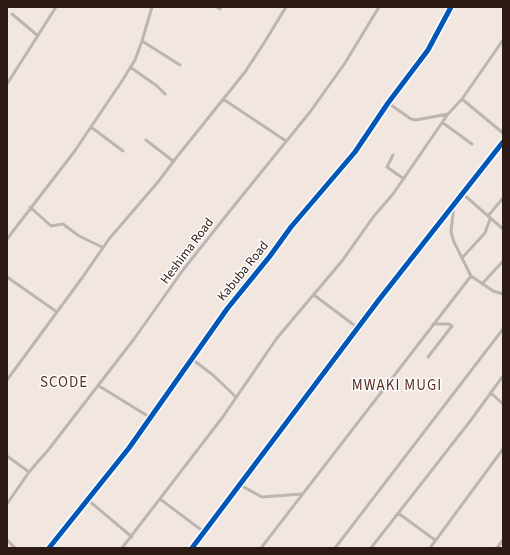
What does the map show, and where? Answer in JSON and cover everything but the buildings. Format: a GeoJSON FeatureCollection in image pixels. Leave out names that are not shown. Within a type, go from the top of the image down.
{"type":"FeatureCollection","features":[{"type":"Feature","properties":{"kind":"street"},"geometry":{"type":"LineString","coordinates":[[7,84],[55,7]]}},
{"type":"Feature","properties":{"kind":"street"},"geometry":{"type":"LineString","coordinates":[[7,239],[74,152],[135,60],[152,7]]}},
{"type":"Feature","properties":{"kind":"street"},"geometry":{"type":"LineString","coordinates":[[7,380],[82,278],[102,247],[158,182],[248,66],[286,7]]}},
{"type":"Feature","properties":{"kind":"street","name":"Heshima Road"},"geometry":{"type":"LineString","coordinates":[[7,504],[29,472],[49,449],[134,339],[183,270],[334,80],[379,7]]}},
{"type":"Feature","properties":{"kind":"street","name":"Kabuba Road"},"geometry":{"type":"LineString","coordinates":[[50,548],[151,418],[227,309],[292,227],[347,162],[388,103],[428,50],[451,7]]}},
{"type":"Feature","properties":{"kind":"street"},"geometry":{"type":"LineString","coordinates":[[12,14],[37,35]]}},
{"type":"Feature","properties":{"kind":"street"},"geometry":{"type":"LineString","coordinates":[[122,548],[132,537],[222,418],[276,338],[342,261],[374,216],[404,180],[448,114],[462,99],[503,40]]}},
{"type":"Feature","properties":{"kind":"street"},"geometry":{"type":"LineString","coordinates":[[142,41],[180,64]]}},
{"type":"Feature","properties":{"kind":"street"},"geometry":{"type":"LineString","coordinates":[[130,67],[157,86],[165,94]]}},
{"type":"Feature","properties":{"kind":"street"},"geometry":{"type":"LineString","coordinates":[[223,99],[286,141]]}},
{"type":"Feature","properties":{"kind":"street"},"geometry":{"type":"LineString","coordinates":[[462,99],[503,133]]}},
{"type":"Feature","properties":{"kind":"street"},"geometry":{"type":"LineString","coordinates":[[388,103],[411,119],[416,120],[448,114]]}},
{"type":"Feature","properties":{"kind":"street"},"geometry":{"type":"LineString","coordinates":[[443,123],[472,144]]}},
{"type":"Feature","properties":{"kind":"street"},"geometry":{"type":"LineString","coordinates":[[91,127],[123,151]]}},
{"type":"Feature","properties":{"kind":"street"},"geometry":{"type":"LineString","coordinates":[[146,140],[173,161]]}},
{"type":"Feature","properties":{"kind":"street"},"geometry":{"type":"LineString","coordinates":[[192,548],[358,328],[503,142]]}},
{"type":"Feature","properties":{"kind":"street"},"geometry":{"type":"LineString","coordinates":[[393,155],[387,167],[404,180]]}},
{"type":"Feature","properties":{"kind":"street"},"geometry":{"type":"LineString","coordinates":[[463,194],[503,229]]}},
{"type":"Feature","properties":{"kind":"street"},"geometry":{"type":"LineString","coordinates":[[462,258],[485,233],[489,218],[503,198]]}},
{"type":"Feature","properties":{"kind":"street"},"geometry":{"type":"LineString","coordinates":[[454,203],[451,232],[471,276],[492,291],[503,294]]}},
{"type":"Feature","properties":{"kind":"street"},"geometry":{"type":"LineString","coordinates":[[30,208],[51,226],[63,224],[69,230],[102,247]]}},
{"type":"Feature","properties":{"kind":"street"},"geometry":{"type":"LineString","coordinates":[[482,284],[503,261]]}},
{"type":"Feature","properties":{"kind":"street"},"geometry":{"type":"LineString","coordinates":[[260,548],[471,276]]}},
{"type":"Feature","properties":{"kind":"street"},"geometry":{"type":"LineString","coordinates":[[7,277],[56,312]]}},
{"type":"Feature","properties":{"kind":"street"},"geometry":{"type":"LineString","coordinates":[[314,295],[358,328]]}},
{"type":"Feature","properties":{"kind":"street"},"geometry":{"type":"LineString","coordinates":[[428,357],[452,326],[449,324],[433,324]]}},
{"type":"Feature","properties":{"kind":"street"},"geometry":{"type":"LineString","coordinates":[[335,548],[503,330]]}},
{"type":"Feature","properties":{"kind":"street"},"geometry":{"type":"LineString","coordinates":[[192,359],[213,375],[236,397]]}},
{"type":"Feature","properties":{"kind":"street"},"geometry":{"type":"LineString","coordinates":[[371,548],[471,420],[503,376]]}},
{"type":"Feature","properties":{"kind":"street"},"geometry":{"type":"LineString","coordinates":[[98,386],[151,418]]}},
{"type":"Feature","properties":{"kind":"street"},"geometry":{"type":"LineString","coordinates":[[491,393],[503,404]]}},
{"type":"Feature","properties":{"kind":"street"},"geometry":{"type":"LineString","coordinates":[[430,548],[503,449]]}},
{"type":"Feature","properties":{"kind":"street"},"geometry":{"type":"LineString","coordinates":[[7,456],[29,472]]}},
{"type":"Feature","properties":{"kind":"street"},"geometry":{"type":"LineString","coordinates":[[240,485],[262,497],[269,498],[302,494]]}},
{"type":"Feature","properties":{"kind":"street"},"geometry":{"type":"LineString","coordinates":[[160,499],[204,532]]}},
{"type":"Feature","properties":{"kind":"street"},"geometry":{"type":"LineString","coordinates":[[88,500],[132,537]]}},
{"type":"Feature","properties":{"kind":"street"},"geometry":{"type":"LineString","coordinates":[[398,513],[436,540]]}},
{"type":"Feature","properties":{"kind":"street"},"geometry":{"type":"LineString","coordinates":[[7,540],[15,548]]}},
{"type":"Feature","properties":{"kind":"street"},"geometry":{"type":"LineString","coordinates":[[497,548],[503,540]]}},
{"type":"Feature","properties":{"kind":"cycle path"},"geometry":{"type":"LineString","coordinates":[[49,548],[129,448],[227,309],[270,256],[291,227],[355,152],[388,103],[428,50],[451,7]]}},
{"type":"Feature","properties":{"kind":"cycle path"},"geometry":{"type":"LineString","coordinates":[[192,548],[378,301],[503,142]]}},
{"type":"Feature","properties":{"kind":"district","name":"SCODE"},"geometry":{"type":"Point","coordinates":[64,382]}},
{"type":"Feature","properties":{"kind":"district","name":"MWAKI MUGI"},"geometry":{"type":"Point","coordinates":[397,385]}}]}
